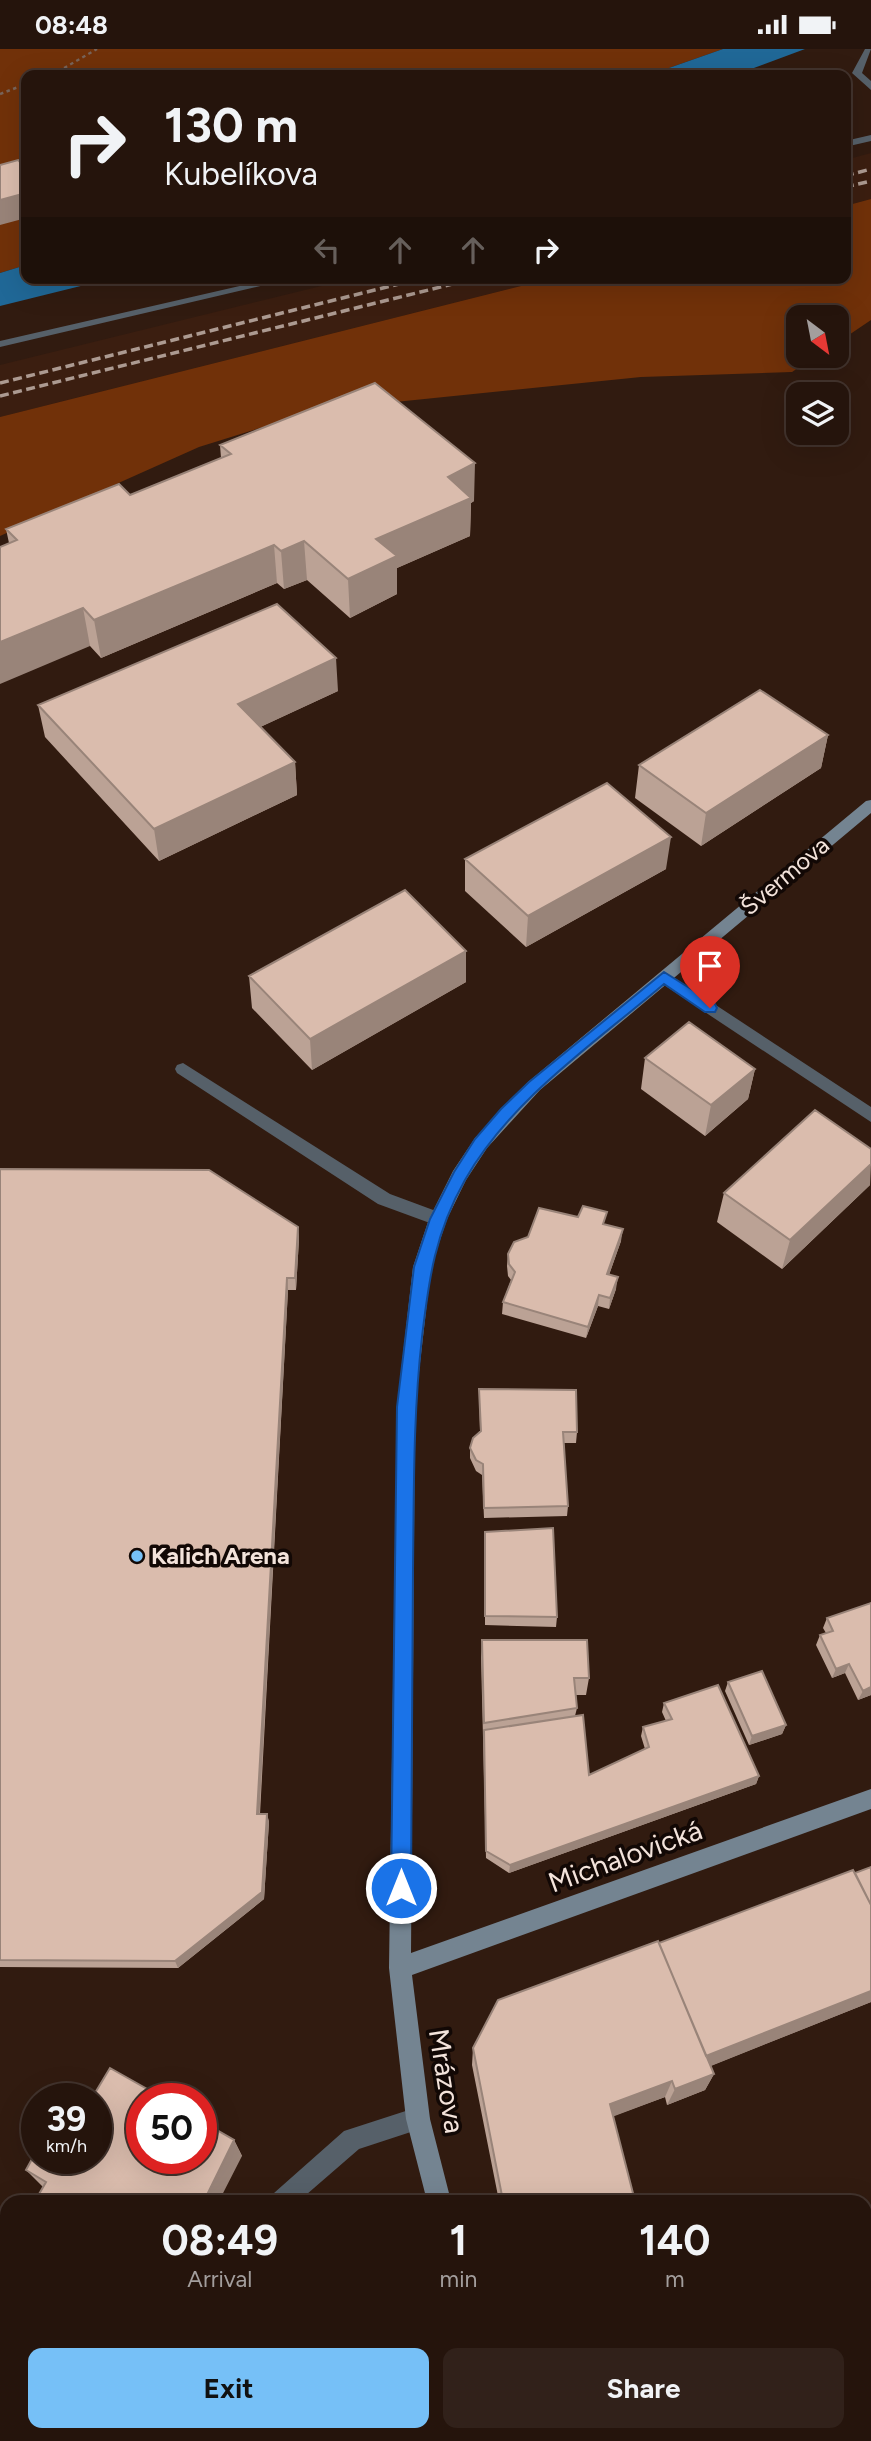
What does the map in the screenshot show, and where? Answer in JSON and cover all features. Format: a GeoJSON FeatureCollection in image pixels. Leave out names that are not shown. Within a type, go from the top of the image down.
{"type":"FeatureCollection","features":[{"type":"Feature","properties":{"kind":"main road","name":"Švermova"},"geometry":{"type":"LineString","coordinates":[[400,1968],[406,1407],[422,1267],[438,1219],[459,1176],[481,1143],[506,1113],[534,1086],[871,805]]}},
{"type":"Feature","properties":{"kind":"main road","name":"Michalovická"},"geometry":{"type":"LineString","coordinates":[[400,1968],[871,1799]]}},
{"type":"Feature","properties":{"kind":"main road","name":"Mrázova"},"geometry":{"type":"LineString","coordinates":[[400,1968],[418,2119],[437,2195]]}},
{"type":"Feature","properties":{"kind":"street"},"geometry":{"type":"LineString","coordinates":[[871,50],[867,52],[857,73],[871,87]]}},
{"type":"Feature","properties":{"kind":"street"},"geometry":{"type":"LineString","coordinates":[[851,143],[871,138]]}},
{"type":"Feature","properties":{"kind":"street"},"geometry":{"type":"LineString","coordinates":[[0,344],[264,284]]}},
{"type":"Feature","properties":{"kind":"street"},"geometry":{"type":"LineString","coordinates":[[664,977],[871,1116]]}},
{"type":"Feature","properties":{"kind":"street"},"geometry":{"type":"LineString","coordinates":[[183,1069],[384,1199],[438,1219]]}},
{"type":"Feature","properties":{"kind":"street"},"geometry":{"type":"LineString","coordinates":[[289,2195],[352,2139],[418,2119]]}},
{"type":"Feature","properties":{"kind":"path"},"geometry":{"type":"LineString","coordinates":[[61,70],[97,49]]}},
{"type":"Feature","properties":{"kind":"path"},"geometry":{"type":"LineString","coordinates":[[0,94],[21,87]]}},
{"type":"Feature","properties":{"kind":"shaded area"},"geometry":{"type":"Polygon","coordinates":[[[0,49],[723,49],[663,70],[21,70],[21,267],[0,273],[0,49]]]}},
{"type":"Feature","properties":{"kind":"shaded area"},"geometry":{"type":"Polygon","coordinates":[[[871,153],[871,199],[851,204],[851,158],[871,153]]]}},
{"type":"Feature","properties":{"kind":"shaded area"},"geometry":{"type":"Polygon","coordinates":[[[871,199],[871,320],[849,335],[849,305],[786,305],[786,368],[798,368],[792,372],[641,377],[317,410],[199,447],[0,536],[0,417],[529,284],[851,284],[851,204],[871,199]]]}},
{"type":"Feature","properties":{"kind":"shaded area"},"geometry":{"type":"Polygon","coordinates":[[[330,284],[529,284],[0,417],[0,365],[330,284]]]}},
{"type":"Feature","properties":{"kind":"water"},"geometry":{"type":"Polygon","coordinates":[[[723,49],[805,49],[748,70],[663,70],[723,49]]]}},
{"type":"Feature","properties":{"kind":"water"},"geometry":{"type":"Polygon","coordinates":[[[21,267],[21,284],[89,284],[0,306],[0,273],[21,267]]]}},
{"type":"Feature","properties":{"kind":"building"},"geometry":{"type":"Polygon","coordinates":[[[18,160],[21,163],[21,194],[0,200],[0,165],[18,160]]]}},
{"type":"Feature","properties":{"kind":"building"},"geometry":{"type":"Polygon","coordinates":[[[375,383],[475,463],[448,477],[471,498],[376,539],[397,556],[348,579],[304,541],[281,551],[274,545],[94,620],[83,608],[0,642],[0,547],[17,540],[6,529],[119,484],[130,495],[231,454],[220,445],[375,383]]]}},
{"type":"Feature","properties":{"kind":"building"},"geometry":{"type":"Polygon","coordinates":[[[277,604],[336,658],[238,704],[295,762],[154,829],[38,705],[277,604]]]}},
{"type":"Feature","properties":{"kind":"building"},"geometry":{"type":"Polygon","coordinates":[[[760,690],[828,735],[706,813],[639,765],[760,690]]]}},
{"type":"Feature","properties":{"kind":"building"},"geometry":{"type":"Polygon","coordinates":[[[607,783],[671,837],[528,916],[465,859],[607,783]]]}},
{"type":"Feature","properties":{"kind":"building"},"geometry":{"type":"Polygon","coordinates":[[[405,890],[466,951],[310,1039],[249,976],[405,890]]]}},
{"type":"Feature","properties":{"kind":"building"},"geometry":{"type":"Polygon","coordinates":[[[689,1022],[755,1069],[711,1105],[645,1058],[689,1022]]]}},
{"type":"Feature","properties":{"kind":"building"},"geometry":{"type":"Polygon","coordinates":[[[815,1110],[871,1149],[871,1164],[790,1240],[724,1193],[815,1110]]]}},
{"type":"Feature","properties":{"kind":"building","name":"Kalich Arena"},"geometry":{"type":"Polygon","coordinates":[[[0,1169],[209,1170],[298,1227],[295,1278],[287,1278],[257,1814],[267,1814],[262,1892],[175,1961],[0,1960],[0,1169]]]}},
{"type":"Feature","properties":{"kind":"building"},"geometry":{"type":"Polygon","coordinates":[[[583,1206],[607,1212],[603,1224],[623,1229],[607,1274],[618,1277],[610,1298],[599,1295],[588,1327],[503,1302],[515,1272],[509,1264],[508,1254],[514,1242],[528,1237],[539,1208],[578,1217],[583,1206]]]}},
{"type":"Feature","properties":{"kind":"building"},"geometry":{"type":"Polygon","coordinates":[[[479,1389],[576,1390],[577,1432],[563,1432],[568,1506],[484,1508],[483,1464],[476,1460],[470,1448],[473,1438],[481,1431],[479,1389]]]}},
{"type":"Feature","properties":{"kind":"building"},"geometry":{"type":"Polygon","coordinates":[[[553,1528],[557,1617],[485,1616],[485,1532],[553,1528]]]}},
{"type":"Feature","properties":{"kind":"building"},"geometry":{"type":"Polygon","coordinates":[[[871,1603],[871,1687],[863,1691],[849,1664],[836,1669],[820,1635],[833,1631],[827,1618],[871,1603]]]}},
{"type":"Feature","properties":{"kind":"building"},"geometry":{"type":"Polygon","coordinates":[[[482,1640],[587,1640],[589,1678],[574,1678],[577,1708],[484,1723],[482,1640]]]}},
{"type":"Feature","properties":{"kind":"building"},"geometry":{"type":"Polygon","coordinates":[[[762,1671],[786,1725],[752,1736],[728,1682],[762,1671]]]}},
{"type":"Feature","properties":{"kind":"building"},"geometry":{"type":"Polygon","coordinates":[[[718,1685],[759,1776],[510,1865],[486,1851],[484,1730],[583,1715],[589,1775],[649,1747],[643,1727],[672,1719],[664,1703],[718,1685]]]}},
{"type":"Feature","properties":{"kind":"building"},"geometry":{"type":"Polygon","coordinates":[[[871,1867],[871,1905],[855,1873],[871,1867]]]}},
{"type":"Feature","properties":{"kind":"building"},"geometry":{"type":"Polygon","coordinates":[[[853,1870],[871,1905],[871,1991],[706,2056],[659,1943],[853,1870]]]}},
{"type":"Feature","properties":{"kind":"building"},"geometry":{"type":"Polygon","coordinates":[[[658,1941],[714,2074],[675,2089],[672,2081],[610,2104],[633,2195],[502,2195],[473,2048],[498,2000],[658,1941]]]}},
{"type":"Feature","properties":{"kind":"building"},"geometry":{"type":"Polygon","coordinates":[[[110,2068],[136,2083],[126,2083],[126,2174],[217,2174],[217,2130],[234,2140],[207,2195],[38,2195],[46,2182],[33,2174],[112,2174],[112,2083],[101,2083],[110,2068]]]}},
{"type":"Feature","properties":{"kind":"railway"},"geometry":{"type":"LineString","coordinates":[[851,174],[871,169]]}},
{"type":"Feature","properties":{"kind":"railway"},"geometry":{"type":"LineString","coordinates":[[851,186],[871,181]]}},
{"type":"Feature","properties":{"kind":"railway"},"geometry":{"type":"LineString","coordinates":[[0,383],[399,284]]}},
{"type":"Feature","properties":{"kind":"railway"},"geometry":{"type":"LineString","coordinates":[[0,396],[453,284]]}},
{"type":"Feature","properties":{"kind":"place","name":"Kalich Arena"},"geometry":{"type":"Point","coordinates":[137,1556]}},
{"type":"Feature","properties":{"kind":"route"},"geometry":{"type":"LineString","coordinates":[[401,1888],[406,1407],[414,1317],[422,1267],[438,1219],[459,1176],[506,1113],[534,1086],[664,977],[710,1008]]}}]}
